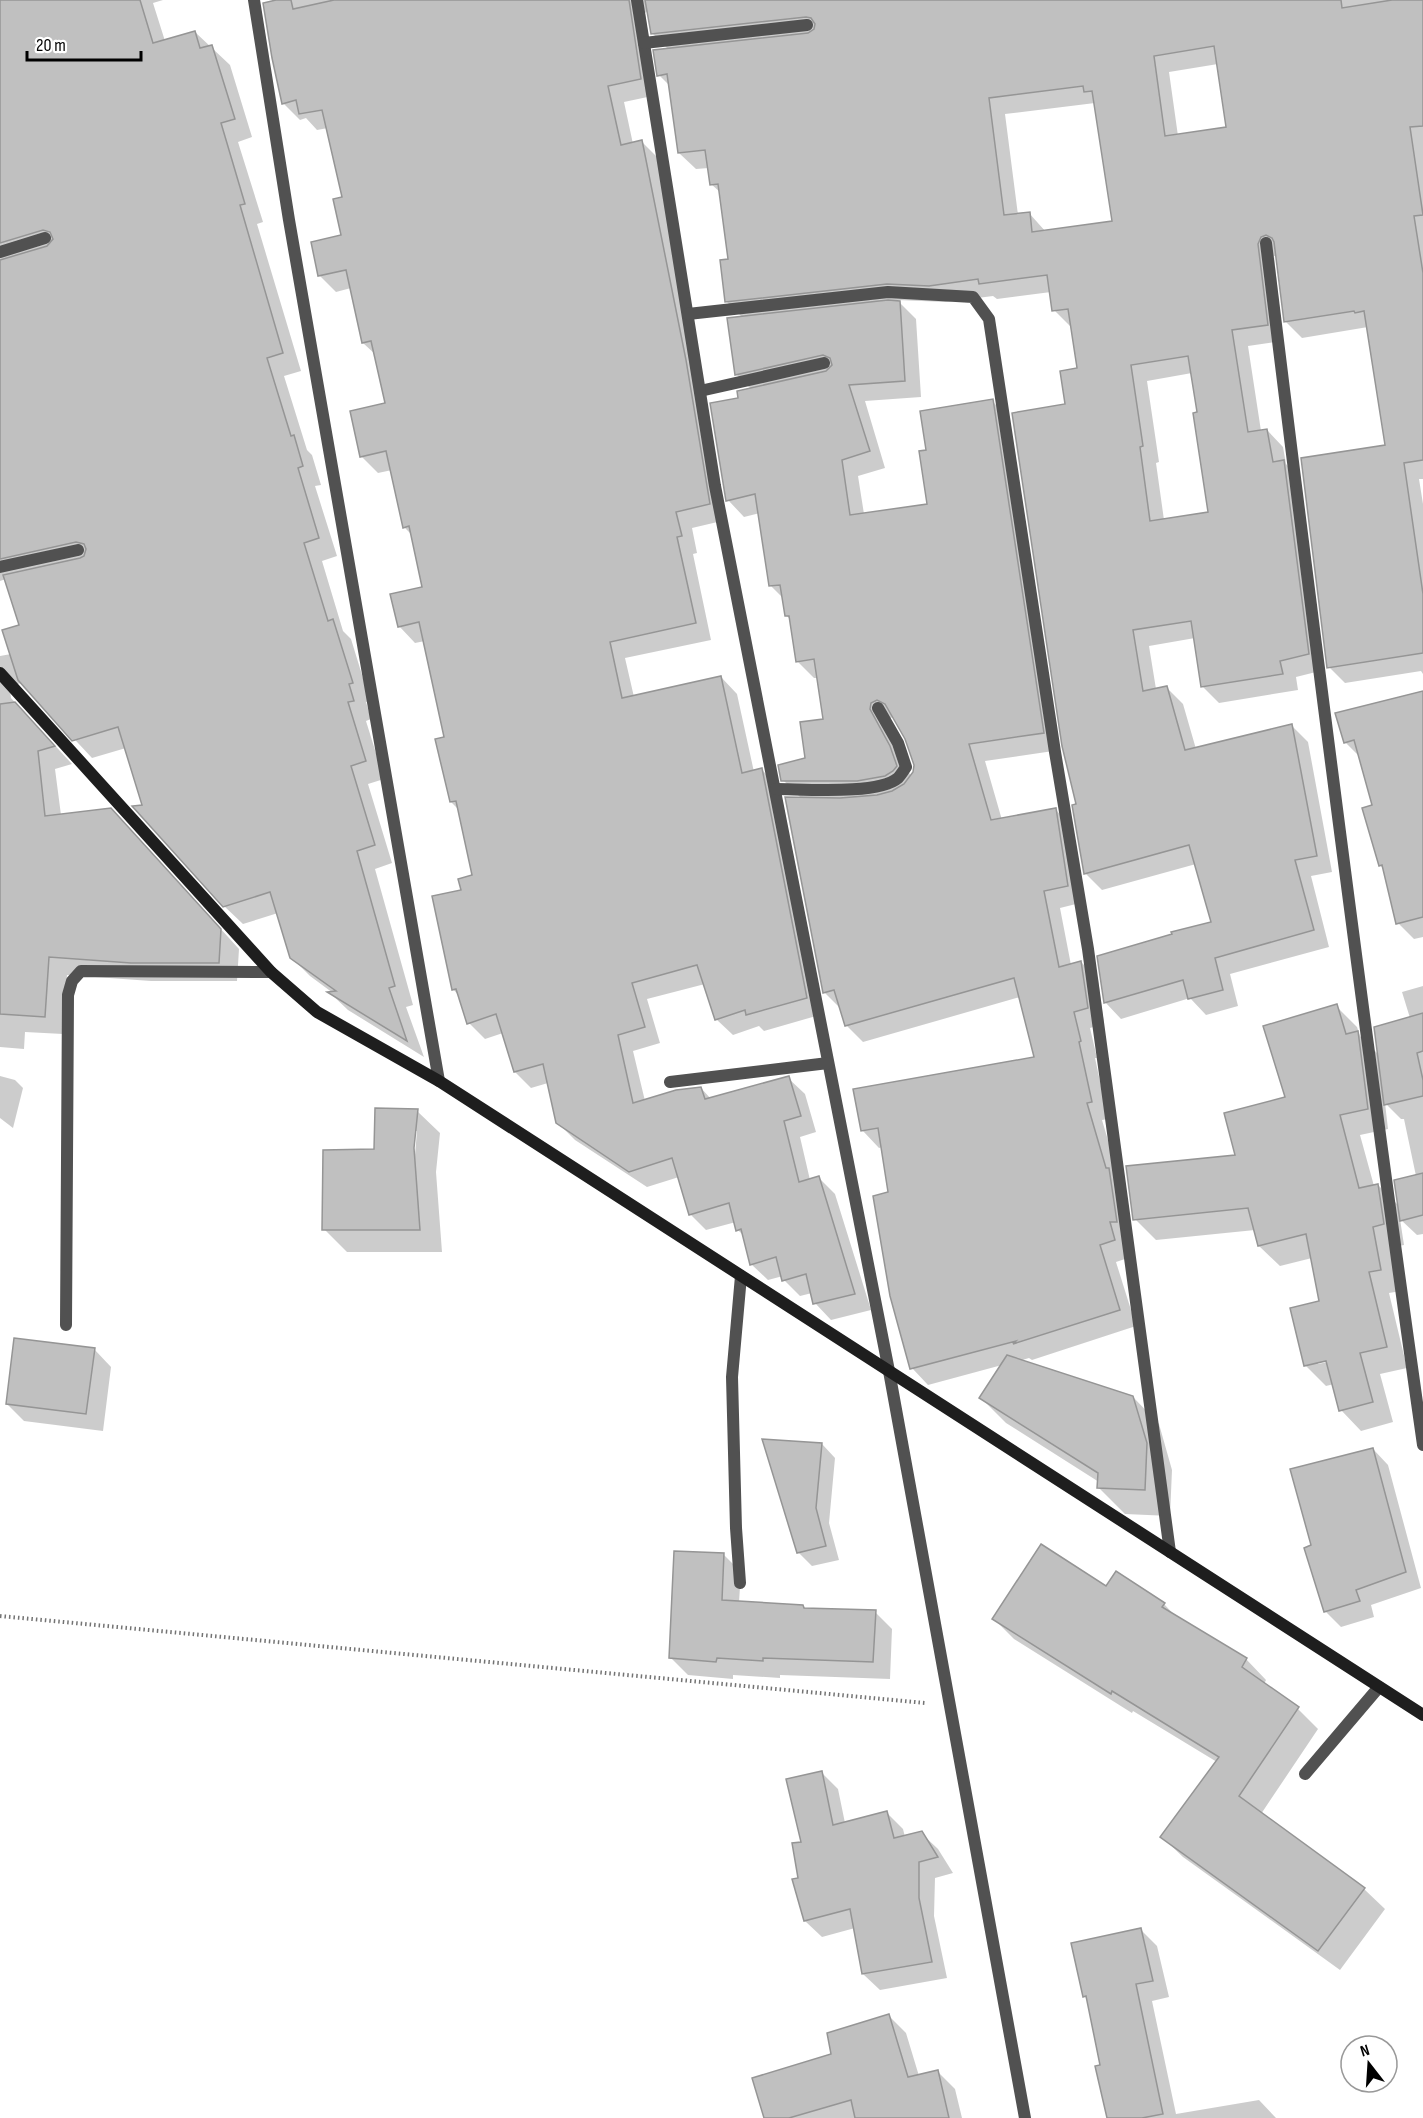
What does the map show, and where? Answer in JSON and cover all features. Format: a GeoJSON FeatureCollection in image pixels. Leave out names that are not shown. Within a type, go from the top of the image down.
{"type":"FeatureCollection","features":[{"type":"Feature","properties":{"kind":"street"},"geometry":{"type":"LineString","coordinates":[[254,0],[291,232],[439,1081]]}},
{"type":"Feature","properties":{"kind":"street"},"geometry":{"type":"LineString","coordinates":[[637,0],[715,486],[889,1371],[1025,2118]]}},
{"type":"Feature","properties":{"kind":"street"},"geometry":{"type":"LineString","coordinates":[[644,43],[807,25]]}},
{"type":"Feature","properties":{"kind":"street"},"geometry":{"type":"LineString","coordinates":[[0,252],[45,238]]}},
{"type":"Feature","properties":{"kind":"street"},"geometry":{"type":"LineString","coordinates":[[1266,243],[1375,1099],[1423,1445]]}},
{"type":"Feature","properties":{"kind":"street"},"geometry":{"type":"LineString","coordinates":[[688,314],[888,292],[973,297],[989,319],[1055,752],[1088,949],[1170,1552]]}},
{"type":"Feature","properties":{"kind":"street"},"geometry":{"type":"LineString","coordinates":[[700,391],[824,363]]}},
{"type":"Feature","properties":{"kind":"street"},"geometry":{"type":"LineString","coordinates":[[0,567],[78,550]]}},
{"type":"Feature","properties":{"kind":"street"},"geometry":{"type":"LineString","coordinates":[[0,673],[270,972],[317,1012],[439,1081],[1423,1715]]}},
{"type":"Feature","properties":{"kind":"street"},"geometry":{"type":"LineString","coordinates":[[776,789],[853,789],[881,786],[898,778],[906,767],[898,743],[878,708]]}},
{"type":"Feature","properties":{"kind":"street"},"geometry":{"type":"LineString","coordinates":[[66,1325],[68,995],[72,981],[81,971],[270,972]]}},
{"type":"Feature","properties":{"kind":"street"},"geometry":{"type":"LineString","coordinates":[[670,1082],[828,1063]]}},
{"type":"Feature","properties":{"kind":"street"},"geometry":{"type":"LineString","coordinates":[[740,1583],[736,1528],[732,1377],[741,1276]]}},
{"type":"Feature","properties":{"kind":"street"},"geometry":{"type":"LineString","coordinates":[[1305,1774],[1379,1687]]}},
{"type":"Feature","properties":{"kind":"path"},"geometry":{"type":"LineString","coordinates":[[0,1616],[950,1706]]}},
{"type":"Feature","properties":{"kind":"building"},"geometry":{"type":"Polygon","coordinates":[[[0,0],[140,0],[153,43],[195,31],[200,48],[212,45],[235,119],[221,123],[245,204],[240,205],[283,353],[267,358],[291,436],[294,435],[303,466],[298,468],[319,538],[304,543],[328,621],[333,619],[353,683],[349,684],[354,701],[348,702],[366,761],[351,766],[375,845],[357,851],[395,986],[389,988],[407,1041],[327,992],[336,991],[290,958],[270,892],[223,907],[132,806],[142,805],[118,727],[72,741],[18,680],[2,630],[19,625],[3,575],[80,558],[84,556],[86,549],[84,544],[76,542],[0,559],[0,260],[47,246],[53,239],[50,232],[43,230],[0,243],[0,0]]]}},
{"type":"Feature","properties":{"kind":"building"},"geometry":{"type":"Polygon","coordinates":[[[291,0],[293,9],[334,0],[629,0],[641,79],[608,86],[621,145],[642,140],[686,360],[710,504],[676,512],[682,536],[677,537],[696,623],[610,642],[622,698],[721,676],[742,773],[762,768],[807,998],[746,1015],[745,1010],[715,1020],[697,965],[632,983],[645,1027],[618,1035],[633,1103],[676,1090],[701,1087],[705,1099],[789,1076],[801,1116],[784,1121],[799,1182],[819,1176],[855,1294],[813,1304],[806,1274],[782,1281],[776,1257],[750,1265],[741,1229],[736,1231],[729,1203],[689,1215],[672,1158],[629,1172],[556,1123],[543,1064],[514,1072],[496,1014],[467,1024],[456,989],[452,990],[432,896],[461,890],[458,879],[472,875],[456,801],[450,802],[435,739],[444,737],[419,622],[398,627],[390,594],[422,587],[409,526],[403,528],[386,451],[360,457],[350,411],[385,403],[371,341],[362,343],[346,270],[318,276],[311,242],[341,235],[333,199],[342,197],[322,110],[299,114],[296,100],[282,104],[263,3],[291,0]]]}},
{"type":"Feature","properties":{"kind":"building"},"geometry":{"type":"Polygon","coordinates":[[[645,0],[1341,0],[1342,8],[1392,0],[1423,0],[1423,126],[1410,127],[1423,215],[1414,216],[1423,273],[1423,460],[1404,463],[1423,594],[1423,653],[1327,668],[1301,458],[1385,445],[1364,311],[1284,322],[1274,242],[1266,235],[1261,237],[1258,244],[1268,325],[1232,330],[1248,432],[1267,429],[1273,462],[1284,460],[1309,654],[1280,661],[1283,674],[1201,687],[1191,621],[1133,630],[1143,691],[1167,686],[1185,750],[1292,724],[1317,856],[1295,860],[1314,930],[1215,958],[1223,990],[1188,999],[1183,980],[1104,1003],[1097,956],[1172,934],[1171,932],[1211,922],[1189,845],[1084,874],[1072,805],[1076,804],[1062,746],[1012,413],[1065,404],[1060,371],[1077,368],[1068,309],[1052,311],[1047,275],[979,284],[978,279],[929,286],[887,284],[725,302],[720,260],[728,259],[718,184],[710,185],[705,150],[678,153],[667,74],[657,76],[653,50],[808,33],[814,29],[815,24],[811,18],[806,17],[651,34],[645,0]],[[1214,46],[1154,56],[1165,136],[1226,127],[1214,46]],[[1083,86],[989,98],[1004,215],[1030,212],[1032,232],[1112,221],[1092,91],[1084,92],[1083,86]],[[1188,356],[1131,365],[1143,446],[1140,447],[1150,521],[1208,512],[1193,413],[1197,412],[1188,356]]]}},
{"type":"Feature","properties":{"kind":"building"},"geometry":{"type":"Polygon","coordinates":[[[888,300],[900,301],[905,381],[849,385],[870,451],[842,460],[850,515],[927,504],[919,451],[926,450],[920,411],[993,399],[1044,733],[969,744],[991,820],[1056,808],[1068,886],[1044,891],[1059,967],[1081,961],[1088,1008],[1074,1012],[1092,1102],[1087,1103],[1106,1168],[1109,1168],[1117,1222],[1110,1222],[1115,1240],[1100,1245],[1120,1310],[1013,1344],[1016,1341],[910,1369],[890,1296],[873,1196],[888,1192],[878,1128],[861,1131],[853,1089],[1034,1057],[1014,978],[845,1026],[834,990],[823,993],[785,797],[840,798],[877,795],[892,791],[904,784],[913,772],[914,765],[905,739],[885,704],[877,700],[871,703],[870,709],[890,746],[897,766],[893,771],[885,776],[857,781],[781,781],[778,765],[805,758],[800,722],[823,719],[814,659],[796,662],[789,616],[785,616],[780,585],[769,586],[755,494],[726,501],[710,403],[738,398],[737,391],[826,371],[832,365],[830,358],[823,355],[735,375],[727,318],[888,300]]]}},
{"type":"Feature","properties":{"kind":"building"},"geometry":{"type":"Polygon","coordinates":[[[1423,691],[1423,917],[1396,924],[1382,865],[1379,866],[1362,808],[1372,805],[1354,740],[1344,743],[1335,713],[1423,691]]]}},
{"type":"Feature","properties":{"kind":"building"},"geometry":{"type":"Polygon","coordinates":[[[15,702],[55,746],[38,751],[45,816],[111,808],[221,929],[219,963],[131,963],[49,957],[45,1017],[0,1014],[0,704],[15,702]]]}},
{"type":"Feature","properties":{"kind":"building"},"geometry":{"type":"Polygon","coordinates":[[[1337,1004],[1346,1034],[1358,1031],[1368,1109],[1340,1115],[1359,1188],[1378,1184],[1384,1224],[1373,1227],[1381,1270],[1369,1272],[1387,1347],[1360,1353],[1373,1402],[1339,1411],[1326,1361],[1304,1366],[1290,1308],[1319,1301],[1306,1234],[1258,1246],[1248,1208],[1133,1220],[1126,1166],[1235,1155],[1224,1113],[1285,1097],[1263,1026],[1337,1004]]]}},
{"type":"Feature","properties":{"kind":"building"},"geometry":{"type":"Polygon","coordinates":[[[1423,1013],[1423,1051],[1417,1053],[1423,1080],[1423,1096],[1384,1105],[1374,1027],[1423,1013]]]}},
{"type":"Feature","properties":{"kind":"building"},"geometry":{"type":"Polygon","coordinates":[[[375,1108],[418,1109],[414,1148],[420,1230],[322,1230],[323,1150],[374,1149],[375,1108]]]}},
{"type":"Feature","properties":{"kind":"building"},"geometry":{"type":"Polygon","coordinates":[[[1423,1173],[1423,1215],[1400,1221],[1394,1180],[1423,1173]]]}},
{"type":"Feature","properties":{"kind":"building"},"geometry":{"type":"Polygon","coordinates":[[[14,1338],[95,1348],[86,1414],[6,1404],[14,1338]]]}},
{"type":"Feature","properties":{"kind":"building"},"geometry":{"type":"Polygon","coordinates":[[[1007,1355],[1133,1396],[1147,1443],[1145,1490],[1097,1488],[1098,1473],[979,1398],[1007,1355]]]}},
{"type":"Feature","properties":{"kind":"building"},"geometry":{"type":"Polygon","coordinates":[[[762,1439],[822,1443],[816,1508],[826,1546],[797,1553],[762,1439]]]}},
{"type":"Feature","properties":{"kind":"building"},"geometry":{"type":"Polygon","coordinates":[[[1373,1448],[1406,1572],[1356,1590],[1360,1601],[1324,1612],[1304,1548],[1311,1545],[1290,1469],[1373,1448]]]}},
{"type":"Feature","properties":{"kind":"building"},"geometry":{"type":"Polygon","coordinates":[[[1041,1544],[1106,1586],[1116,1571],[1165,1603],[1162,1607],[1247,1658],[1242,1667],[1299,1707],[1239,1796],[1365,1888],[1318,1951],[1160,1837],[1219,1757],[1112,1691],[1111,1694],[992,1619],[1041,1544]]]}},
{"type":"Feature","properties":{"kind":"building"},"geometry":{"type":"Polygon","coordinates":[[[674,1551],[724,1553],[722,1600],[803,1605],[804,1608],[876,1610],[873,1662],[763,1658],[763,1661],[717,1658],[716,1662],[669,1658],[674,1551]]]}},
{"type":"Feature","properties":{"kind":"building"},"geometry":{"type":"Polygon","coordinates":[[[822,1771],[833,1825],[887,1811],[894,1838],[922,1831],[938,1857],[919,1862],[919,1898],[932,1962],[862,1974],[850,1909],[804,1921],[792,1879],[798,1878],[792,1843],[801,1842],[786,1779],[822,1771]]]}},
{"type":"Feature","properties":{"kind":"building"},"geometry":{"type":"Polygon","coordinates":[[[1141,1928],[1153,1981],[1136,1984],[1163,2114],[1142,2118],[1107,2118],[1095,2066],[1100,2065],[1086,1996],[1083,1997],[1071,1943],[1141,1928]]]}},
{"type":"Feature","properties":{"kind":"building"},"geometry":{"type":"Polygon","coordinates":[[[889,2014],[908,2077],[938,2070],[949,2118],[855,2118],[851,2100],[789,2118],[764,2118],[752,2078],[831,2054],[827,2033],[889,2014]]]}}]}
